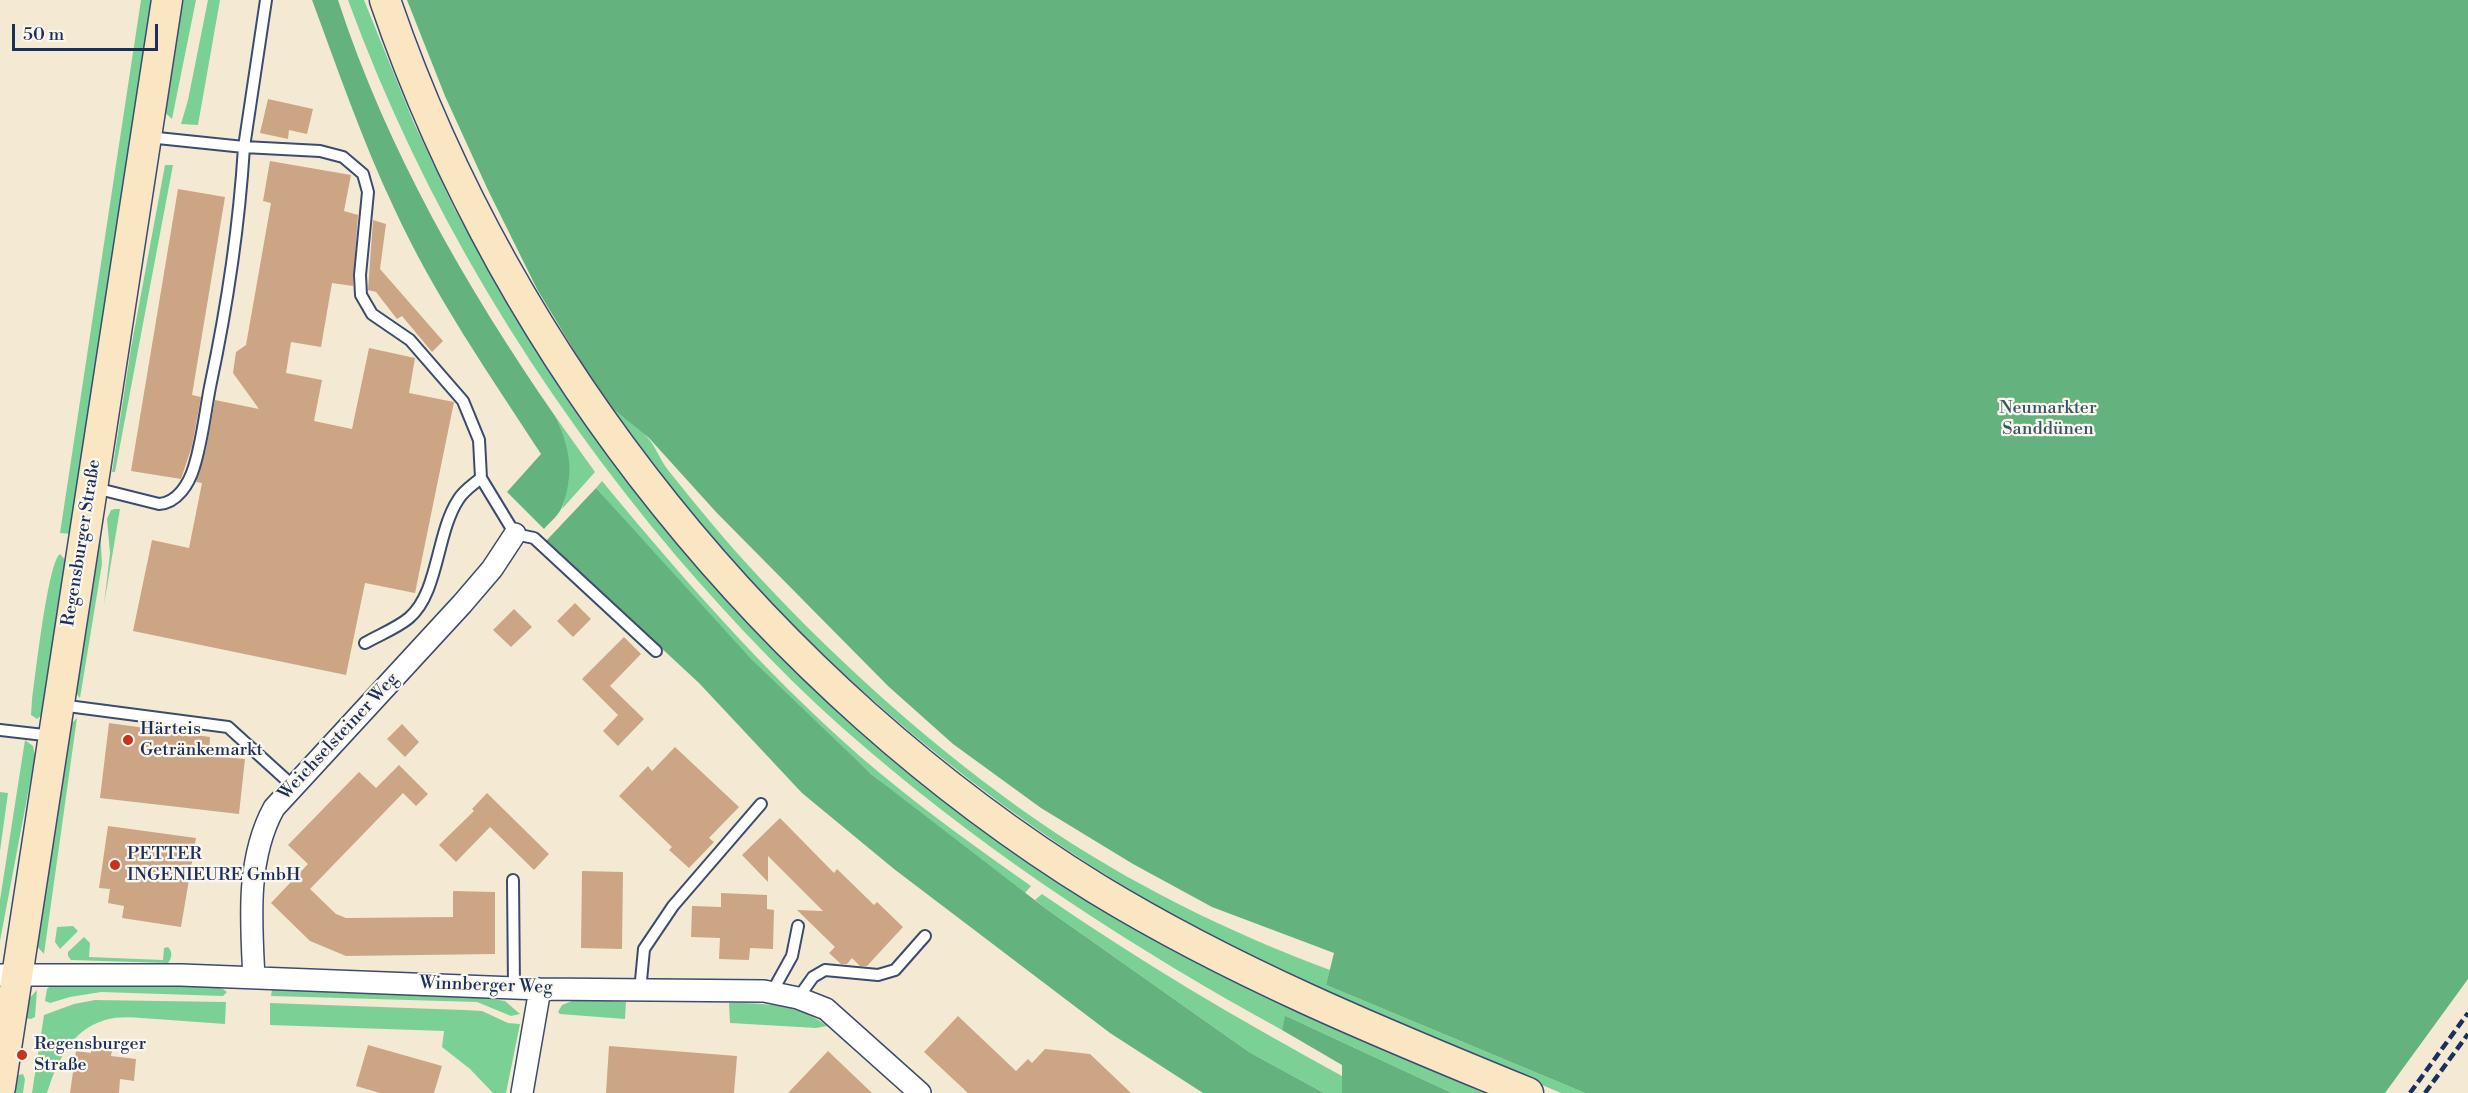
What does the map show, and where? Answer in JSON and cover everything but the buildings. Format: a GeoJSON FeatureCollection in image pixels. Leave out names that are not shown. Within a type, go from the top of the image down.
{"type":"FeatureCollection","features":[{"type":"Feature","properties":{"kind":"main road","name":"Regensburger Straße"},"geometry":{"type":"LineString","coordinates":[[0,1087],[8,974],[54,736],[167,0]]}},
{"type":"Feature","properties":{"kind":"main road"},"geometry":{"type":"LineString","coordinates":[[385,0],[418,89],[466,192],[514,282],[578,387],[633,464],[673,514],[734,584],[816,670],[904,749],[963,797],[1098,889],[1181,937],[1259,977],[1528,1093]]}},
{"type":"Feature","properties":{"kind":"street","name":"Weichselsteiner Weg"},"geometry":{"type":"LineString","coordinates":[[254,978],[252,898],[260,841],[274,808],[462,604],[492,569],[515,534]]}},
{"type":"Feature","properties":{"kind":"street","name":"Winnberger Weg"},"geometry":{"type":"LineString","coordinates":[[8,974],[254,978],[540,989],[772,992],[798,998],[826,1009],[920,1093]]}},
{"type":"Feature","properties":{"kind":"street"},"geometry":{"type":"LineString","coordinates":[[522,1093],[540,989]]}},
{"type":"Feature","properties":{"kind":"lane"},"geometry":{"type":"LineString","coordinates":[[91,487],[159,504],[168,504],[178,496],[194,468],[223,327],[239,216],[243,147],[266,0]]}},
{"type":"Feature","properties":{"kind":"lane"},"geometry":{"type":"LineString","coordinates":[[145,137],[243,147],[320,151],[343,157],[363,174],[368,192],[360,275],[361,295],[372,314],[410,340],[463,401],[479,440],[482,478],[515,534],[534,538],[656,651]]}},
{"type":"Feature","properties":{"kind":"lane"},"geometry":{"type":"LineString","coordinates":[[365,643],[409,618],[422,602],[432,580],[445,527],[459,498],[482,478]]}},
{"type":"Feature","properties":{"kind":"lane"},"geometry":{"type":"LineString","coordinates":[[58,704],[228,727],[293,786]]}},
{"type":"Feature","properties":{"kind":"lane"},"geometry":{"type":"LineString","coordinates":[[0,730],[54,736]]}},
{"type":"Feature","properties":{"kind":"lane"},"geometry":{"type":"LineString","coordinates":[[640,991],[644,949],[673,906],[761,804]]}},
{"type":"Feature","properties":{"kind":"lane"},"geometry":{"type":"LineString","coordinates":[[513,880],[514,987]]}},
{"type":"Feature","properties":{"kind":"lane"},"geometry":{"type":"LineString","coordinates":[[772,992],[792,956],[798,926]]}},
{"type":"Feature","properties":{"kind":"lane"},"geometry":{"type":"LineString","coordinates":[[798,998],[813,977],[825,970],[878,975],[895,970],[925,936]]}},
{"type":"Feature","properties":{"kind":"green space"},"geometry":{"type":"Polygon","coordinates":[[[141,0],[153,0],[72,534],[60,533],[141,0]]]}},
{"type":"Feature","properties":{"kind":"green space"},"geometry":{"type":"Polygon","coordinates":[[[178,0],[196,0],[172,119],[163,111],[178,0]]]}},
{"type":"Feature","properties":{"kind":"green space"},"geometry":{"type":"Polygon","coordinates":[[[208,0],[220,0],[198,125],[181,124],[188,100],[208,0]]]}},
{"type":"Feature","properties":{"kind":"green space"},"geometry":{"type":"Polygon","coordinates":[[[312,0],[338,0],[380,110],[432,216],[490,318],[560,427],[569,461],[568,483],[561,510],[544,529],[507,492],[541,454],[463,334],[410,240],[371,157],[312,0]]]}},
{"type":"Feature","properties":{"kind":"green space"},"geometry":{"type":"Polygon","coordinates":[[[348,0],[364,0],[413,121],[454,208],[512,312],[573,407],[619,472],[715,586],[781,656],[827,699],[950,803],[1489,1093],[1452,1093],[1286,1016],[1282,1030],[1173,968],[1016,865],[965,828],[916,790],[817,705],[745,633],[677,557],[625,494],[531,361],[488,293],[411,150],[348,0]]]}},
{"type":"Feature","properties":{"kind":"green space","name":"Neumarkter Sanddünen"},"geometry":{"type":"Polygon","coordinates":[[[407,0],[2468,0],[2468,979],[2385,1093],[1585,1093],[1326,985],[1334,953],[1212,907],[1133,864],[1041,808],[953,744],[888,686],[716,512],[649,438],[605,402],[537,289],[487,188],[445,96],[407,0]]]}},
{"type":"Feature","properties":{"kind":"green space"},"geometry":{"type":"Polygon","coordinates":[[[165,165],[173,165],[115,472],[112,472],[131,348],[165,165]]]}},
{"type":"Feature","properties":{"kind":"green space"},"geometry":{"type":"Polygon","coordinates":[[[605,402],[633,423],[648,438],[668,470],[724,538],[824,643],[927,737],[1038,821],[1107,865],[1180,905],[1217,923],[1330,970],[1326,985],[1585,1093],[1561,1093],[1375,1015],[1283,973],[1194,927],[1128,889],[1064,848],[941,758],[826,658],[720,549],[605,402]]]}},
{"type":"Feature","properties":{"kind":"green space"},"geometry":{"type":"Polygon","coordinates":[[[555,416],[595,472],[562,509],[569,479],[555,416]]]}},
{"type":"Feature","properties":{"kind":"green space"},"geometry":{"type":"Polygon","coordinates":[[[602,481],[701,597],[806,707],[899,789],[1031,886],[1025,893],[889,789],[797,706],[694,599],[596,488],[602,481]]]}},
{"type":"Feature","properties":{"kind":"green space"},"geometry":{"type":"Polygon","coordinates":[[[596,488],[751,659],[871,774],[1045,908],[1249,1052],[1324,1093],[1203,1093],[1110,1033],[894,869],[802,793],[699,683],[546,541],[596,488]]]}},
{"type":"Feature","properties":{"kind":"green space"},"geometry":{"type":"Polygon","coordinates":[[[120,509],[104,605],[110,553],[107,519],[111,510],[120,509]]]}},
{"type":"Feature","properties":{"kind":"green space"},"geometry":{"type":"Polygon","coordinates":[[[100,526],[102,564],[80,698],[75,692],[100,526]]]}},
{"type":"Feature","properties":{"kind":"green space"},"geometry":{"type":"Polygon","coordinates":[[[60,554],[67,562],[42,715],[37,719],[31,715],[39,646],[51,577],[55,561],[60,554]]]}},
{"type":"Feature","properties":{"kind":"green space"},"geometry":{"type":"Polygon","coordinates":[[[77,718],[44,954],[36,945],[69,726],[77,718]]]}},
{"type":"Feature","properties":{"kind":"green space"},"geometry":{"type":"Polygon","coordinates":[[[25,740],[33,746],[35,756],[0,941],[0,900],[25,740]]]}},
{"type":"Feature","properties":{"kind":"green space"},"geometry":{"type":"Polygon","coordinates":[[[0,792],[8,793],[0,851],[0,792]]]}},
{"type":"Feature","properties":{"kind":"green space"},"geometry":{"type":"Polygon","coordinates":[[[1042,894],[1115,943],[1190,989],[1342,1076],[1342,1093],[1324,1093],[1249,1052],[1045,908],[1035,900],[1042,894]]]}},
{"type":"Feature","properties":{"kind":"green space"},"geometry":{"type":"Polygon","coordinates":[[[73,926],[78,931],[60,949],[55,942],[57,927],[73,926]]]}},
{"type":"Feature","properties":{"kind":"green space"},"geometry":{"type":"Polygon","coordinates":[[[84,937],[90,943],[89,957],[163,960],[164,948],[168,947],[171,957],[168,963],[71,960],[68,952],[84,937]]]}},
{"type":"Feature","properties":{"kind":"green space"},"geometry":{"type":"Polygon","coordinates":[[[52,984],[215,987],[227,992],[223,996],[101,992],[50,1003],[45,1001],[47,989],[52,984]]]}},
{"type":"Feature","properties":{"kind":"green space"},"geometry":{"type":"Polygon","coordinates":[[[272,989],[474,996],[505,1001],[520,1014],[511,1016],[477,1002],[271,996],[272,989]]]}},
{"type":"Feature","properties":{"kind":"green space"},"geometry":{"type":"Polygon","coordinates":[[[37,990],[35,1017],[24,1018],[27,1001],[37,990]]]}},
{"type":"Feature","properties":{"kind":"green space"},"geometry":{"type":"Polygon","coordinates":[[[577,999],[626,1002],[625,1019],[558,1012],[562,1005],[577,999]]]}},
{"type":"Feature","properties":{"kind":"green space"},"geometry":{"type":"Polygon","coordinates":[[[95,1000],[226,1002],[225,1024],[130,1017],[105,1020],[83,1031],[74,1039],[61,1059],[47,1093],[32,1093],[44,1015],[74,1004],[95,1000]]]}},
{"type":"Feature","properties":{"kind":"green space"},"geometry":{"type":"Polygon","coordinates":[[[270,1003],[482,1011],[508,1023],[520,1024],[506,1093],[493,1093],[470,1069],[442,1047],[444,1031],[270,1025],[270,1003]]]}},
{"type":"Feature","properties":{"kind":"green space"},"geometry":{"type":"Polygon","coordinates":[[[729,1003],[768,1004],[793,1009],[827,1026],[816,1028],[730,1023],[729,1003]]]}},
{"type":"Feature","properties":{"kind":"green space"},"geometry":{"type":"Polygon","coordinates":[[[1285,1016],[1452,1093],[1342,1093],[1342,1065],[1282,1030],[1285,1016]]]}},
{"type":"Feature","properties":{"kind":"green space"},"geometry":{"type":"Polygon","coordinates":[[[23,1074],[25,1079],[23,1093],[12,1093],[14,1076],[23,1074]]]}},
{"type":"Feature","properties":{"kind":"railway"},"geometry":{"type":"LineString","coordinates":[[2410,1093],[2468,1013]]}},
{"type":"Feature","properties":{"kind":"railway"},"geometry":{"type":"LineString","coordinates":[[2425,1093],[2468,1034]]}},
{"type":"Feature","properties":{"kind":"place","name":"Härteis Getränkemarkt"},"geometry":{"type":"Point","coordinates":[128,740]}},
{"type":"Feature","properties":{"kind":"place","name":"PETTER INGENIEURE GmbH"},"geometry":{"type":"Point","coordinates":[115,865]}},
{"type":"Feature","properties":{"kind":"place","name":"Regensburger Straße"},"geometry":{"type":"Point","coordinates":[22,1055]}}]}
